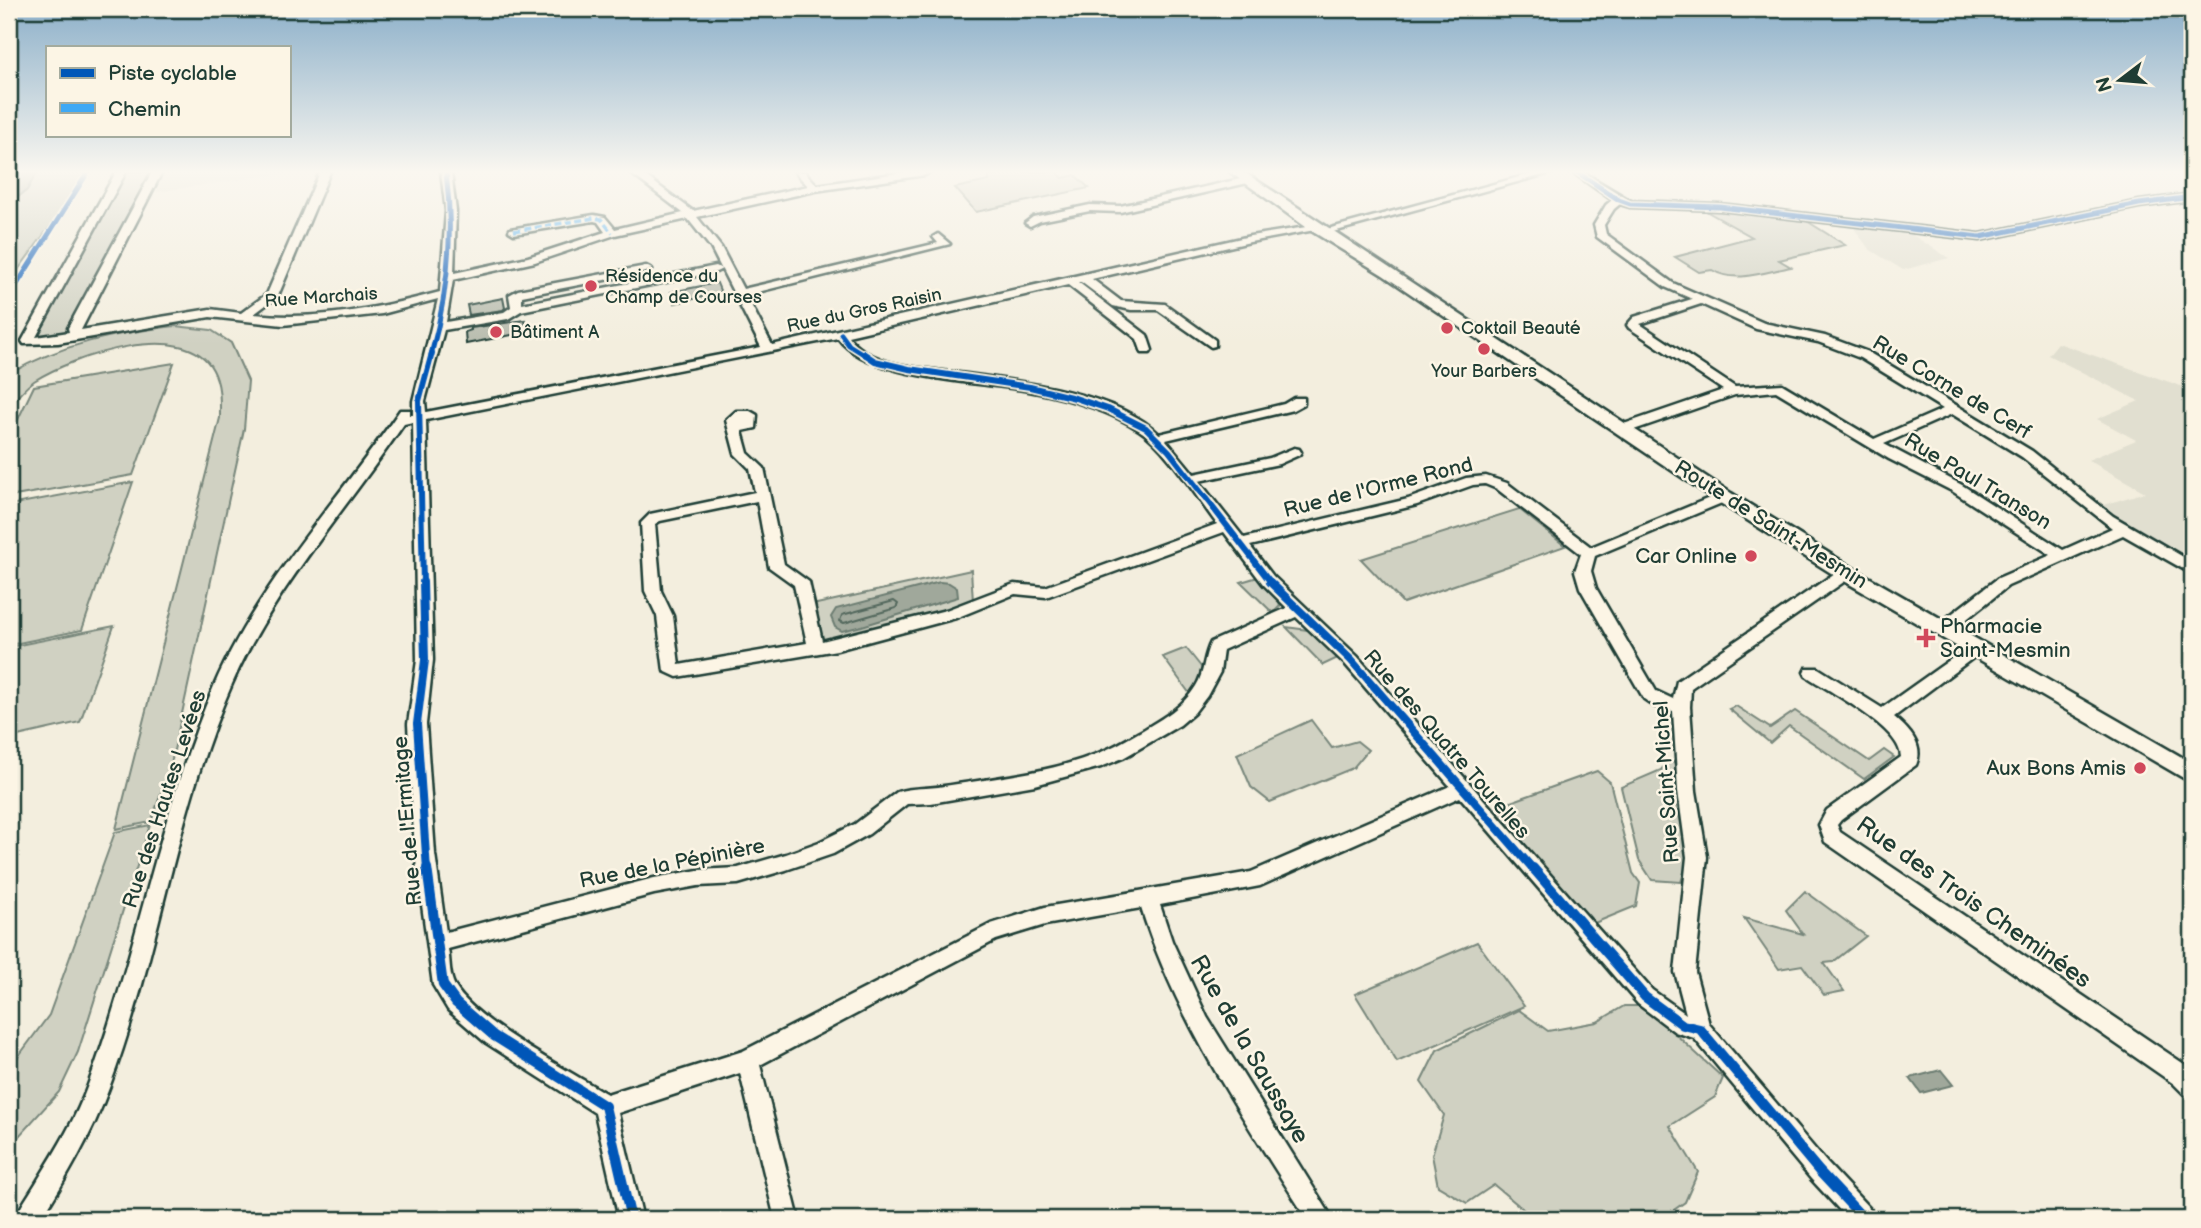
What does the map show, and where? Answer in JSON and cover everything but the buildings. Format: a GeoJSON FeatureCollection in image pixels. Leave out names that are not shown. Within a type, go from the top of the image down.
{"type":"FeatureCollection","features":[{"type":"Feature","properties":{"kind":"main road","name":"Route de Saint-Mesmin"},"geometry":{"type":"LineString","coordinates":[[1320,229],[1724,497],[1846,573],[2192,774]]}},
{"type":"Feature","properties":{"kind":"street"},"geometry":{"type":"LineString","coordinates":[[89,229],[28,341],[58,339],[209,313],[244,316]]}},
{"type":"Feature","properties":{"kind":"street"},"geometry":{"type":"LineString","coordinates":[[76,334],[74,328],[127,229]]}},
{"type":"Feature","properties":{"kind":"street","name":"Rue Marchais"},"geometry":{"type":"LineString","coordinates":[[244,316],[272,296],[301,229]]}},
{"type":"Feature","properties":{"kind":"street"},"geometry":{"type":"LineString","coordinates":[[422,388],[439,327],[448,278],[450,229]]}},
{"type":"Feature","properties":{"kind":"street"},"geometry":{"type":"LineString","coordinates":[[514,231],[524,229]]}},
{"type":"Feature","properties":{"kind":"street"},"geometry":{"type":"LineString","coordinates":[[609,229],[612,233]]}},
{"type":"Feature","properties":{"kind":"street"},"geometry":{"type":"LineString","coordinates":[[448,278],[531,260],[629,229]]}},
{"type":"Feature","properties":{"kind":"street"},"geometry":{"type":"LineString","coordinates":[[702,229],[716,247],[768,347]]}},
{"type":"Feature","properties":{"kind":"street","name":"Rue du Gros Raisin"},"geometry":{"type":"LineString","coordinates":[[410,419],[841,334],[1250,239],[1318,229]]}},
{"type":"Feature","properties":{"kind":"street","name":"Rue Corne de Cerf"},"geometry":{"type":"LineString","coordinates":[[1601,229],[1604,239],[1658,279],[1702,300],[1766,328],[1821,339],[1864,355],[2027,454],[2123,529],[2192,569]]}},
{"type":"Feature","properties":{"kind":"street"},"geometry":{"type":"LineString","coordinates":[[1912,229],[1980,237],[2017,229]]}},
{"type":"Feature","properties":{"kind":"street"},"geometry":{"type":"LineString","coordinates":[[741,293],[945,244],[938,237]]}},
{"type":"Feature","properties":{"kind":"street"},"geometry":{"type":"LineString","coordinates":[[517,308],[515,295],[518,293],[646,269]]}},
{"type":"Feature","properties":{"kind":"street"},"geometry":{"type":"LineString","coordinates":[[439,327],[508,314],[517,308],[716,269]]}},
{"type":"Feature","properties":{"kind":"street"},"geometry":{"type":"LineString","coordinates":[[1085,279],[1117,303],[1131,307],[1161,306],[1211,342]]}},
{"type":"Feature","properties":{"kind":"street"},"geometry":{"type":"LineString","coordinates":[[1071,282],[1143,338],[1146,351]]}},
{"type":"Feature","properties":{"kind":"street","name":"Rue Marchais"},"geometry":{"type":"LineString","coordinates":[[244,316],[273,321],[349,315],[382,311],[444,294]]}},
{"type":"Feature","properties":{"kind":"street"},"geometry":{"type":"LineString","coordinates":[[1702,300],[1638,320],[1633,326],[1733,391]]}},
{"type":"Feature","properties":{"kind":"street","name":"Rue des Quatre Tourelles"},"geometry":{"type":"LineString","coordinates":[[841,334],[849,345],[875,361],[909,369],[1030,387],[1075,398],[1131,419],[1158,438],[1268,580],[1351,660],[1646,997],[1683,1025],[1700,1029],[1819,1171],[1864,1219]]}},
{"type":"Feature","properties":{"kind":"street","name":"Rue Paul Transon"},"geometry":{"type":"LineString","coordinates":[[1623,429],[1733,391],[1770,386],[1786,390],[1873,444],[1957,488],[2061,555]]}},
{"type":"Feature","properties":{"kind":"street","name":"Rue des Hautes Levées"},"geometry":{"type":"LineString","coordinates":[[27,1219],[53,1177],[97,1091],[187,788],[224,683],[283,579],[410,419],[422,388]]}},
{"type":"Feature","properties":{"kind":"street","name":"Rue de l'Ermitage"},"geometry":{"type":"LineString","coordinates":[[422,388],[410,419],[425,660],[417,724],[425,854],[443,985],[453,1002],[477,1024],[605,1105]]}},
{"type":"Feature","properties":{"kind":"street"},"geometry":{"type":"LineString","coordinates":[[1158,438],[1288,407],[1299,401]]}},
{"type":"Feature","properties":{"kind":"street"},"geometry":{"type":"LineString","coordinates":[[1873,444],[1951,410]]}},
{"type":"Feature","properties":{"kind":"street"},"geometry":{"type":"LineString","coordinates":[[735,428],[742,454],[757,468],[777,567],[800,582],[816,649]]}},
{"type":"Feature","properties":{"kind":"street"},"geometry":{"type":"LineString","coordinates":[[1190,479],[1274,461],[1294,452]]}},
{"type":"Feature","properties":{"kind":"street","name":"Rue de l'Orme Rond"},"geometry":{"type":"LineString","coordinates":[[1239,544],[1412,502],[1471,481],[1486,480],[1502,486],[1589,553]]}},
{"type":"Feature","properties":{"kind":"street"},"geometry":{"type":"LineString","coordinates":[[763,495],[654,517],[648,523],[653,591],[665,616],[670,667],[677,671],[816,649],[950,614],[1014,589],[1046,592],[1226,526]]}},
{"type":"Feature","properties":{"kind":"street"},"geometry":{"type":"LineString","coordinates":[[1681,708],[1660,702],[1650,695],[1584,577],[1589,553],[1724,497]]}},
{"type":"Feature","properties":{"kind":"street"},"geometry":{"type":"LineString","coordinates":[[1942,629],[2003,582],[2123,529]]}},
{"type":"Feature","properties":{"kind":"street","name":"Rue Saint-Michel"},"geometry":{"type":"LineString","coordinates":[[1700,1029],[1685,972],[1697,856],[1687,790],[1681,708],[1683,685],[1846,573]]}},
{"type":"Feature","properties":{"kind":"street","name":"Rue de la Pépinière"},"geometry":{"type":"LineString","coordinates":[[436,943],[678,880],[738,876],[786,863],[825,848],[862,829],[903,797],[932,796],[1035,778],[1095,762],[1117,753],[1174,720],[1188,708],[1212,672],[1213,654],[1217,646],[1297,610]]}},
{"type":"Feature","properties":{"kind":"street"},"geometry":{"type":"LineString","coordinates":[[1882,717],[1975,648]]}},
{"type":"Feature","properties":{"kind":"street","name":"Rue des Trois Cheminées"},"geometry":{"type":"LineString","coordinates":[[1812,672],[1882,717],[1905,736],[1911,749],[1910,760],[1834,815],[1828,825],[1832,837],[2182,1076],[2192,1086]]}},
{"type":"Feature","properties":{"kind":"street"},"geometry":{"type":"LineString","coordinates":[[631,1219],[605,1105],[747,1060],[991,933],[1045,916],[1253,880],[1463,788]]}},
{"type":"Feature","properties":{"kind":"street","name":"Rue de la Saussaye"},"geometry":{"type":"LineString","coordinates":[[1148,898],[1159,940],[1183,995],[1321,1219]]}},
{"type":"Feature","properties":{"kind":"street"},"geometry":{"type":"LineString","coordinates":[[747,1060],[786,1219]]}},
{"type":"Feature","properties":{"kind":"shaded area"},"geometry":{"type":"Polygon","coordinates":[[[9,229],[48,229],[9,282],[9,229]]]}},
{"type":"Feature","properties":{"kind":"shaded area"},"geometry":{"type":"Polygon","coordinates":[[[95,229],[120,229],[70,326],[64,333],[35,338],[95,229]]]}},
{"type":"Feature","properties":{"kind":"shaded area"},"geometry":{"type":"Polygon","coordinates":[[[1738,229],[1820,229],[1845,245],[1779,260],[1791,267],[1740,277],[1712,270],[1699,272],[1675,257],[1752,237],[1738,229]]]}},
{"type":"Feature","properties":{"kind":"shaded area"},"geometry":{"type":"Polygon","coordinates":[[[1855,229],[1906,231],[1949,258],[1903,270],[1869,249],[1855,229]]]}},
{"type":"Feature","properties":{"kind":"shaded area"},"geometry":{"type":"Polygon","coordinates":[[[175,326],[211,330],[231,343],[248,381],[244,429],[171,764],[151,822],[116,829],[220,418],[220,394],[213,370],[199,354],[179,346],[154,344],[127,347],[74,362],[34,381],[9,408],[9,374],[49,355],[89,341],[175,326]]]}},
{"type":"Feature","properties":{"kind":"shaded area"},"geometry":{"type":"Polygon","coordinates":[[[2058,343],[2192,390],[2192,559],[2121,519],[2104,505],[2145,492],[2088,460],[2136,440],[2097,419],[2139,401],[2048,355],[2058,343]]]}},
{"type":"Feature","properties":{"kind":"shaded area"},"geometry":{"type":"Polygon","coordinates":[[[174,363],[133,475],[9,497],[9,438],[34,386],[174,363]]]}},
{"type":"Feature","properties":{"kind":"shaded area"},"geometry":{"type":"Polygon","coordinates":[[[133,482],[82,630],[9,645],[9,505],[133,482]]]}},
{"type":"Feature","properties":{"kind":"shaded area"},"geometry":{"type":"Polygon","coordinates":[[[1519,509],[1565,546],[1403,603],[1361,559],[1519,509]]]}},
{"type":"Feature","properties":{"kind":"shaded area"},"geometry":{"type":"Polygon","coordinates":[[[971,570],[973,601],[825,642],[819,640],[812,605],[971,570]]]}},
{"type":"Feature","properties":{"kind":"shaded area"},"geometry":{"type":"Polygon","coordinates":[[[1258,577],[1278,597],[1280,606],[1273,613],[1241,582],[1258,577]]]}},
{"type":"Feature","properties":{"kind":"shaded area"},"geometry":{"type":"Polygon","coordinates":[[[114,626],[80,722],[9,738],[9,647],[114,626]]]}},
{"type":"Feature","properties":{"kind":"shaded area"},"geometry":{"type":"Polygon","coordinates":[[[1286,627],[1315,631],[1340,657],[1323,665],[1286,627]]]}},
{"type":"Feature","properties":{"kind":"shaded area"},"geometry":{"type":"Polygon","coordinates":[[[1186,648],[1202,668],[1202,674],[1190,694],[1163,657],[1186,648]]]}},
{"type":"Feature","properties":{"kind":"shaded area"},"geometry":{"type":"Polygon","coordinates":[[[1736,706],[1770,728],[1795,711],[1869,761],[1884,750],[1894,757],[1864,779],[1789,726],[1770,743],[1729,709],[1736,706]]]}},
{"type":"Feature","properties":{"kind":"shaded area"},"geometry":{"type":"Polygon","coordinates":[[[1311,720],[1332,748],[1357,741],[1368,750],[1353,768],[1270,802],[1251,787],[1237,754],[1311,720]]]}},
{"type":"Feature","properties":{"kind":"shaded area"},"geometry":{"type":"Polygon","coordinates":[[[1669,761],[1676,763],[1672,789],[1690,854],[1681,882],[1652,880],[1639,860],[1621,787],[1661,770],[1669,761]]]}},
{"type":"Feature","properties":{"kind":"shaded area"},"geometry":{"type":"Polygon","coordinates":[[[1597,771],[1610,782],[1633,873],[1640,883],[1636,906],[1592,924],[1494,808],[1597,771]]]}},
{"type":"Feature","properties":{"kind":"shaded area"},"geometry":{"type":"Polygon","coordinates":[[[150,825],[78,1052],[59,1092],[9,1147],[9,1069],[49,1015],[115,832],[150,825]]]}},
{"type":"Feature","properties":{"kind":"shaded area"},"geometry":{"type":"Polygon","coordinates":[[[1805,891],[1866,936],[1833,962],[1824,963],[1844,991],[1824,995],[1802,965],[1779,969],[1744,918],[1803,934],[1786,910],[1805,891]]]}},
{"type":"Feature","properties":{"kind":"shaded area"},"geometry":{"type":"Polygon","coordinates":[[[1477,942],[1524,1006],[1397,1062],[1355,994],[1477,942]]]}},
{"type":"Feature","properties":{"kind":"shaded area"},"geometry":{"type":"Polygon","coordinates":[[[1624,1006],[1645,1006],[1723,1078],[1715,1097],[1670,1126],[1698,1172],[1685,1202],[1661,1219],[1535,1219],[1494,1185],[1467,1203],[1438,1186],[1432,1155],[1444,1115],[1421,1082],[1437,1050],[1519,1010],[1548,1031],[1597,1022],[1624,1006]]]}},
{"type":"Feature","properties":{"kind":"water"},"geometry":{"type":"Polygon","coordinates":[[[940,582],[957,588],[958,597],[842,631],[835,627],[831,617],[836,609],[940,582]]]}},
{"type":"Feature","properties":{"kind":"water"},"geometry":{"type":"Polygon","coordinates":[[[1941,1070],[1953,1085],[1921,1093],[1910,1078],[1941,1070]]]}},
{"type":"Feature","properties":{"kind":"marked path"},"geometry":{"type":"LineString","coordinates":[[514,231],[524,229]]}},
{"type":"Feature","properties":{"kind":"marked path"},"geometry":{"type":"LineString","coordinates":[[609,229],[612,233]]}},
{"type":"Feature","properties":{"kind":"cycle path"},"geometry":{"type":"LineString","coordinates":[[9,297],[52,229]]}},
{"type":"Feature","properties":{"kind":"cycle path"},"geometry":{"type":"LineString","coordinates":[[450,229],[448,278],[439,327],[419,401],[425,660],[417,724],[425,854],[443,985],[456,1003],[494,1036],[605,1106],[631,1219]]}},
{"type":"Feature","properties":{"kind":"cycle path"},"geometry":{"type":"LineString","coordinates":[[1913,229],[1980,237],[2017,229]]}},
{"type":"Feature","properties":{"kind":"cycle path"},"geometry":{"type":"LineString","coordinates":[[841,334],[849,345],[875,361],[909,369],[1030,387],[1075,398],[1108,409],[1146,428],[1169,451],[1268,580],[1351,660],[1645,997],[1683,1025],[1700,1029],[1819,1171],[1864,1219]]}},
{"type":"Feature","properties":{"kind":"place","name":"Résidence du Champ de Courses"},"geometry":{"type":"Point","coordinates":[591,286]}},
{"type":"Feature","properties":{"kind":"place","name":"Coktail Beauté"},"geometry":{"type":"Point","coordinates":[1447,328]}},
{"type":"Feature","properties":{"kind":"place","name":"Bâtiment A"},"geometry":{"type":"Point","coordinates":[496,332]}},
{"type":"Feature","properties":{"kind":"place","name":"Your Barbers"},"geometry":{"type":"Point","coordinates":[1484,349]}},
{"type":"Feature","properties":{"kind":"place","name":"Car Online"},"geometry":{"type":"Point","coordinates":[1751,556]}},
{"type":"Feature","properties":{"kind":"place","name":"Pharmacie Saint-Mesmin"},"geometry":{"type":"Point","coordinates":[1926,638]}},
{"type":"Feature","properties":{"kind":"place","name":"Aux Bons Amis"},"geometry":{"type":"Point","coordinates":[2140,768]}}]}
